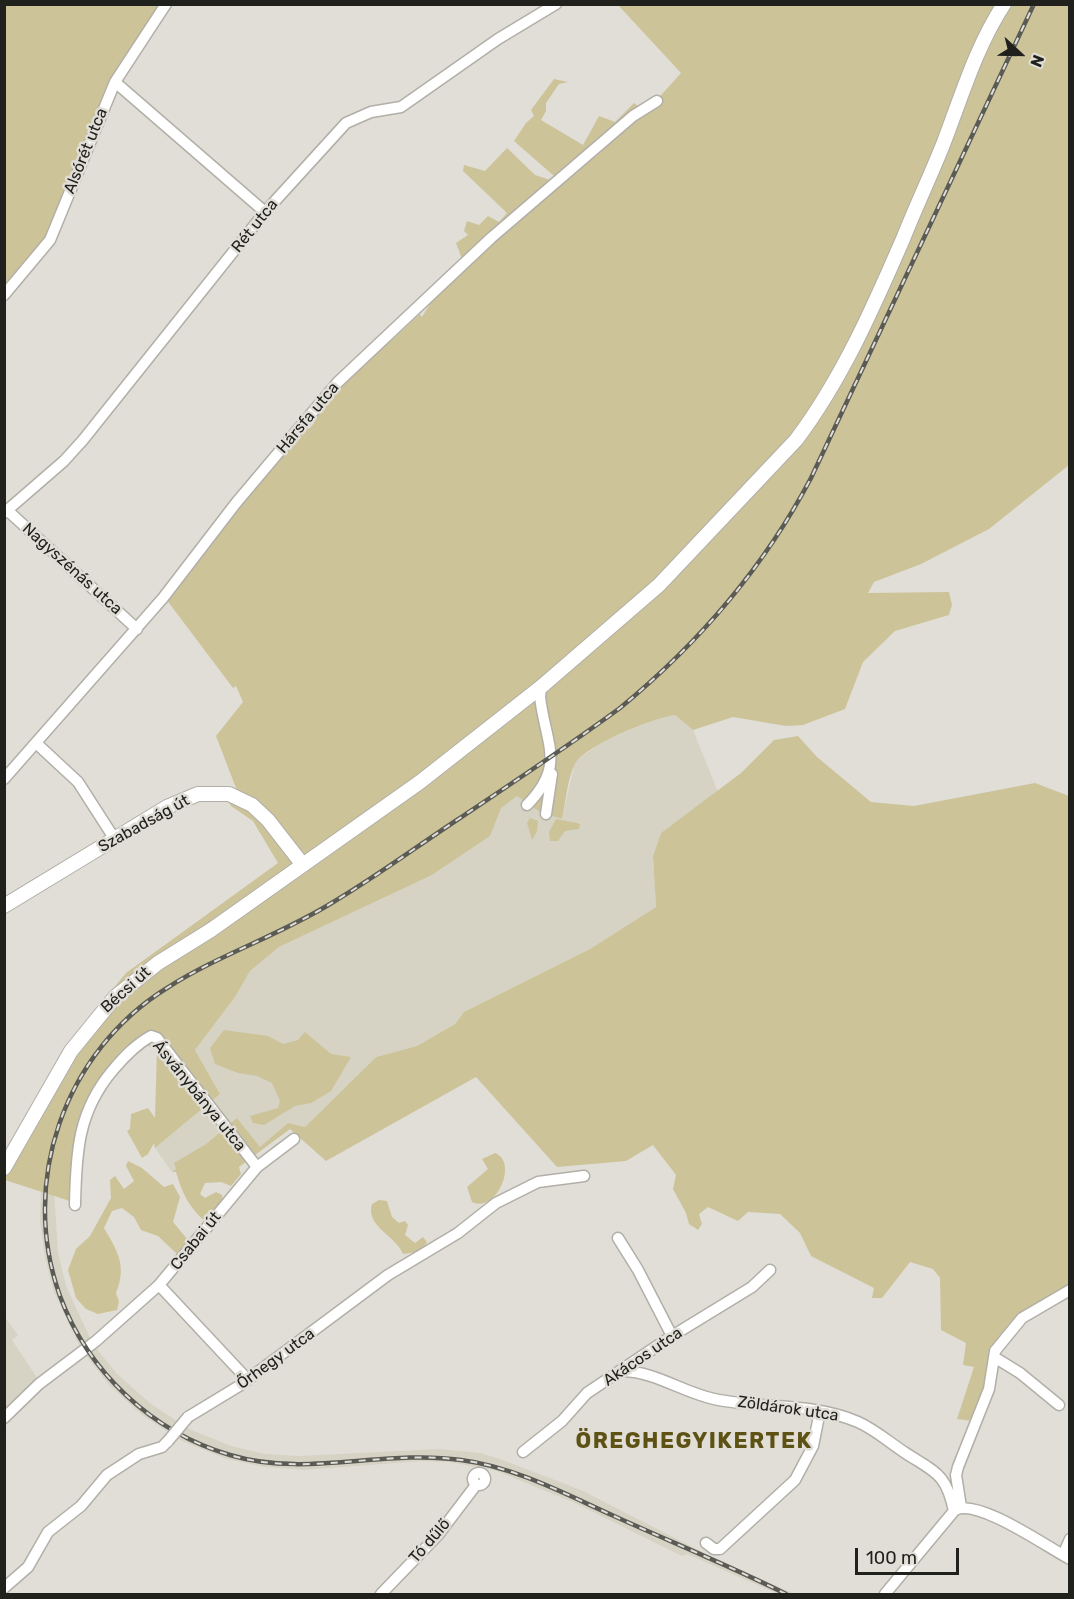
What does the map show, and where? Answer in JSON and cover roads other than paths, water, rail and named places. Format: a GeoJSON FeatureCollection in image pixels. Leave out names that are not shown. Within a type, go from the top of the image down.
{"type":"FeatureCollection","features":[{"type":"Feature","properties":{"kind":"main road","name":"Bécsi út"},"geometry":{"type":"LineString","coordinates":[[4,1168],[71,1050],[115,997],[158,963],[211,930],[420,782],[524,701],[658,585],[772,466],[816,413],[882,286],[943,144],[981,44],[1004,4]]}},
{"type":"Feature","properties":{"kind":"main road","name":"Szabadság út"},"geometry":{"type":"LineString","coordinates":[[4,906],[114,838],[183,799],[214,792],[229,794],[252,805],[268,820],[303,865]]}},
{"type":"Feature","properties":{"kind":"street","name":"Alsórét utca"},"geometry":{"type":"LineString","coordinates":[[4,295],[50,240],[94,127],[115,82],[166,4]]}},
{"type":"Feature","properties":{"kind":"street","name":"Rét utca"},"geometry":{"type":"LineString","coordinates":[[6,511],[64,461],[83,440],[265,213],[345,123],[371,112],[401,107],[498,39],[556,4]]}},
{"type":"Feature","properties":{"kind":"street"},"geometry":{"type":"LineString","coordinates":[[115,82],[265,213]]}},
{"type":"Feature","properties":{"kind":"street","name":"Hársfa utca"},"geometry":{"type":"LineString","coordinates":[[4,779],[137,629],[314,408],[361,357],[491,237],[636,114],[657,100]]}},
{"type":"Feature","properties":{"kind":"street","name":"Nagyszénás utca"},"geometry":{"type":"LineString","coordinates":[[6,511],[137,629]]}},
{"type":"Feature","properties":{"kind":"street"},"geometry":{"type":"LineString","coordinates":[[541,687],[541,709],[552,768],[546,814]]}},
{"type":"Feature","properties":{"kind":"street"},"geometry":{"type":"LineString","coordinates":[[524,701],[536,703],[541,709]]}},
{"type":"Feature","properties":{"kind":"street"},"geometry":{"type":"LineString","coordinates":[[36,743],[78,782],[114,838]]}},
{"type":"Feature","properties":{"kind":"street"},"geometry":{"type":"LineString","coordinates":[[527,805],[542,789],[552,768]]}},
{"type":"Feature","properties":{"kind":"street","name":"Ásványbánya utca"},"geometry":{"type":"LineString","coordinates":[[75,1205],[79,1145],[87,1107],[96,1091],[118,1064],[138,1043],[151,1036],[156,1038],[257,1167]]}},
{"type":"Feature","properties":{"kind":"street","name":"Csabai út"},"geometry":{"type":"LineString","coordinates":[[4,1418],[39,1384],[96,1341],[159,1285],[257,1167],[294,1139]]}},
{"type":"Feature","properties":{"kind":"street","name":"Őrhegy utca"},"geometry":{"type":"LineString","coordinates":[[4,1588],[28,1567],[48,1532],[81,1506],[107,1474],[139,1454],[162,1447],[188,1418],[248,1380],[388,1275],[458,1233],[496,1203],[538,1182],[584,1176]]}},
{"type":"Feature","properties":{"kind":"street"},"geometry":{"type":"LineString","coordinates":[[618,1238],[638,1270],[672,1336]]}},
{"type":"Feature","properties":{"kind":"street","name":"Akácos utca"},"geometry":{"type":"LineString","coordinates":[[523,1452],[562,1421],[587,1394],[672,1336],[752,1287],[770,1270]]}},
{"type":"Feature","properties":{"kind":"street"},"geometry":{"type":"LineString","coordinates":[[159,1285],[248,1380]]}},
{"type":"Feature","properties":{"kind":"street"},"geometry":{"type":"LineString","coordinates":[[885,1594],[958,1509],[956,1475],[958,1467],[989,1389],[994,1357],[1006,1335],[1022,1318],[1070,1290]]}},
{"type":"Feature","properties":{"kind":"street"},"geometry":{"type":"LineString","coordinates":[[994,1357],[1020,1373],[1059,1405]]}},
{"type":"Feature","properties":{"kind":"street","name":"Zöldárok utca"},"geometry":{"type":"LineString","coordinates":[[623,1371],[655,1376],[690,1393],[720,1400],[820,1411],[867,1426],[942,1476],[958,1509]]}},
{"type":"Feature","properties":{"kind":"street"},"geometry":{"type":"LineString","coordinates":[[706,1543],[714,1549],[720,1549],[795,1480],[813,1446],[820,1411]]}},
{"type":"Feature","properties":{"kind":"street","name":"Tó dűlő"},"geometry":{"type":"LineString","coordinates":[[381,1594],[438,1535],[476,1485]]}},
{"type":"Feature","properties":{"kind":"street"},"geometry":{"type":"LineString","coordinates":[[958,1509],[986,1514],[1066,1557],[1070,1539]]}},
{"type":"Feature","properties":{"kind":"railway"},"geometry":{"type":"LineString","coordinates":[[786,1594],[558,1490],[501,1469],[461,1460],[432,1458],[316,1464],[259,1461],[230,1455],[201,1445],[174,1431],[149,1415],[126,1395],[87,1350],[72,1324],[60,1296],[49,1253],[45,1209],[49,1165],[60,1123],[77,1084],[101,1047],[131,1015],[187,976],[293,924],[351,891],[560,751],[620,708],[649,683],[727,603],[772,543],[811,478],[1034,4]]}},
{"type":"Feature","properties":{"kind":"district","name":"ÖREGHEGYIKERTEK"},"geometry":{"type":"Point","coordinates":[694,1442]}}]}
